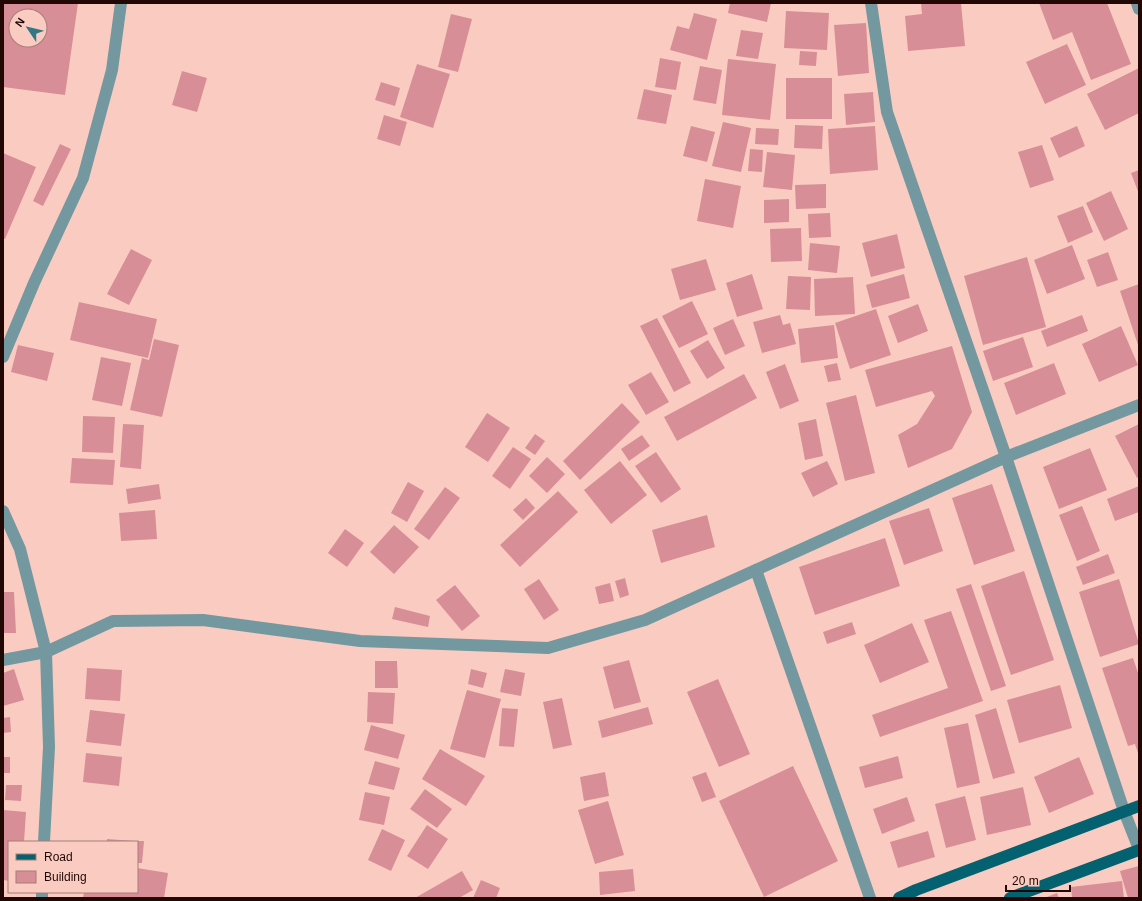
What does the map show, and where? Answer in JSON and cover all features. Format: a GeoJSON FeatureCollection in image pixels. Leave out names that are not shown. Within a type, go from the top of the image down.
{"type":"FeatureCollection","features":[{"type":"Feature","properties":{"kind":"main road"},"geometry":{"type":"LineString","coordinates":[[898,898],[923,887],[1139,806]]}},
{"type":"Feature","properties":{"kind":"main road"},"geometry":{"type":"LineString","coordinates":[[1010,898],[1139,849]]}},
{"type":"Feature","properties":{"kind":"street"},"geometry":{"type":"LineString","coordinates":[[3,358],[34,283],[83,178],[112,70],[121,3]]}},
{"type":"Feature","properties":{"kind":"street"},"geometry":{"type":"LineString","coordinates":[[871,3],[887,112],[1006,457],[1124,811],[1139,849]]}},
{"type":"Feature","properties":{"kind":"street"},"geometry":{"type":"LineString","coordinates":[[1136,3],[1139,8]]}},
{"type":"Feature","properties":{"kind":"street"},"geometry":{"type":"LineString","coordinates":[[3,660],[46,652],[112,621],[203,620],[360,641],[548,648],[645,620],[1006,457],[1139,405]]}},
{"type":"Feature","properties":{"kind":"street"},"geometry":{"type":"LineString","coordinates":[[3,511],[20,549],[46,652],[49,747],[44,841]]}},
{"type":"Feature","properties":{"kind":"street"},"geometry":{"type":"LineString","coordinates":[[756,570],[870,898]]}},
{"type":"Feature","properties":{"kind":"building"},"geometry":{"type":"Polygon","coordinates":[[[3,3],[78,3],[65,95],[3,87],[3,3]]]}},
{"type":"Feature","properties":{"kind":"building"},"geometry":{"type":"Polygon","coordinates":[[[730,3],[771,3],[767,22],[728,13],[730,3]]]}},
{"type":"Feature","properties":{"kind":"building"},"geometry":{"type":"Polygon","coordinates":[[[921,3],[961,3],[965,46],[908,51],[905,16],[922,14],[921,3]]]}},
{"type":"Feature","properties":{"kind":"building"},"geometry":{"type":"Polygon","coordinates":[[[1039,3],[1107,3],[1131,64],[1091,80],[1072,32],[1053,40],[1039,3]]]}},
{"type":"Feature","properties":{"kind":"building"},"geometry":{"type":"Polygon","coordinates":[[[786,11],[829,13],[827,50],[784,48],[786,11]]]}},
{"type":"Feature","properties":{"kind":"building"},"geometry":{"type":"Polygon","coordinates":[[[694,13],[717,19],[707,60],[670,50],[677,26],[689,29],[694,13]]]}},
{"type":"Feature","properties":{"kind":"building"},"geometry":{"type":"Polygon","coordinates":[[[451,14],[472,19],[458,72],[438,67],[451,14]]]}},
{"type":"Feature","properties":{"kind":"building"},"geometry":{"type":"Polygon","coordinates":[[[866,23],[869,73],[838,76],[834,25],[866,23]]]}},
{"type":"Feature","properties":{"kind":"building"},"geometry":{"type":"Polygon","coordinates":[[[741,30],[763,33],[758,59],[736,56],[741,30]]]}},
{"type":"Feature","properties":{"kind":"building"},"geometry":{"type":"Polygon","coordinates":[[[1067,44],[1086,85],[1045,104],[1026,62],[1067,44]]]}},
{"type":"Feature","properties":{"kind":"building"},"geometry":{"type":"Polygon","coordinates":[[[800,51],[817,52],[816,66],[799,65],[800,51]]]}},
{"type":"Feature","properties":{"kind":"building"},"geometry":{"type":"Polygon","coordinates":[[[660,58],[681,62],[676,90],[655,87],[660,58]]]}},
{"type":"Feature","properties":{"kind":"building"},"geometry":{"type":"Polygon","coordinates":[[[728,59],[776,64],[770,120],[722,115],[728,59]]]}},
{"type":"Feature","properties":{"kind":"building"},"geometry":{"type":"Polygon","coordinates":[[[417,64],[450,74],[433,128],[400,117],[417,64]]]}},
{"type":"Feature","properties":{"kind":"building"},"geometry":{"type":"Polygon","coordinates":[[[700,66],[722,70],[716,104],[693,100],[700,66]]]}},
{"type":"Feature","properties":{"kind":"building"},"geometry":{"type":"Polygon","coordinates":[[[1139,68],[1139,113],[1105,130],[1087,94],[1139,68]]]}},
{"type":"Feature","properties":{"kind":"building"},"geometry":{"type":"Polygon","coordinates":[[[182,71],[207,78],[197,112],[172,105],[182,71]]]}},
{"type":"Feature","properties":{"kind":"building"},"geometry":{"type":"Polygon","coordinates":[[[786,78],[832,78],[832,119],[786,119],[786,78]]]}},
{"type":"Feature","properties":{"kind":"building"},"geometry":{"type":"Polygon","coordinates":[[[381,82],[400,88],[395,106],[375,100],[381,82]]]}},
{"type":"Feature","properties":{"kind":"building"},"geometry":{"type":"Polygon","coordinates":[[[644,89],[672,95],[666,124],[637,119],[644,89]]]}},
{"type":"Feature","properties":{"kind":"building"},"geometry":{"type":"Polygon","coordinates":[[[873,92],[875,122],[846,125],[844,94],[873,92]]]}},
{"type":"Feature","properties":{"kind":"building"},"geometry":{"type":"Polygon","coordinates":[[[384,115],[407,122],[400,146],[377,139],[384,115]]]}},
{"type":"Feature","properties":{"kind":"building"},"geometry":{"type":"Polygon","coordinates":[[[723,122],[751,128],[741,172],[712,166],[723,122]]]}},
{"type":"Feature","properties":{"kind":"building"},"geometry":{"type":"Polygon","coordinates":[[[795,125],[823,126],[822,149],[794,148],[795,125]]]}},
{"type":"Feature","properties":{"kind":"building"},"geometry":{"type":"Polygon","coordinates":[[[691,126],[715,132],[707,162],[683,156],[691,126]]]}},
{"type":"Feature","properties":{"kind":"building"},"geometry":{"type":"Polygon","coordinates":[[[875,126],[878,170],[830,174],[828,129],[875,126]]]}},
{"type":"Feature","properties":{"kind":"building"},"geometry":{"type":"Polygon","coordinates":[[[1077,126],[1085,146],[1059,158],[1050,138],[1077,126]]]}},
{"type":"Feature","properties":{"kind":"building"},"geometry":{"type":"Polygon","coordinates":[[[756,128],[779,129],[778,145],[755,144],[756,128]]]}},
{"type":"Feature","properties":{"kind":"building"},"geometry":{"type":"Polygon","coordinates":[[[60,144],[71,149],[43,206],[33,201],[60,144]]]}},
{"type":"Feature","properties":{"kind":"building"},"geometry":{"type":"Polygon","coordinates":[[[1042,145],[1054,180],[1030,188],[1018,152],[1042,145]]]}},
{"type":"Feature","properties":{"kind":"building"},"geometry":{"type":"Polygon","coordinates":[[[750,149],[763,150],[762,172],[748,171],[750,149]]]}},
{"type":"Feature","properties":{"kind":"building"},"geometry":{"type":"Polygon","coordinates":[[[767,152],[795,155],[792,190],[763,187],[767,152]]]}},
{"type":"Feature","properties":{"kind":"building"},"geometry":{"type":"Polygon","coordinates":[[[3,153],[36,167],[5,239],[3,238],[3,153]]]}},
{"type":"Feature","properties":{"kind":"building"},"geometry":{"type":"Polygon","coordinates":[[[1139,170],[1139,194],[1131,173],[1139,170]]]}},
{"type":"Feature","properties":{"kind":"building"},"geometry":{"type":"Polygon","coordinates":[[[705,179],[741,186],[733,228],[697,221],[705,179]]]}},
{"type":"Feature","properties":{"kind":"building"},"geometry":{"type":"Polygon","coordinates":[[[826,184],[826,208],[796,209],[795,185],[826,184]]]}},
{"type":"Feature","properties":{"kind":"building"},"geometry":{"type":"Polygon","coordinates":[[[1111,191],[1128,229],[1104,241],[1086,203],[1111,191]]]}},
{"type":"Feature","properties":{"kind":"building"},"geometry":{"type":"Polygon","coordinates":[[[789,199],[789,222],[764,223],[764,200],[789,199]]]}},
{"type":"Feature","properties":{"kind":"building"},"geometry":{"type":"Polygon","coordinates":[[[1083,206],[1093,232],[1068,243],[1057,216],[1083,206]]]}},
{"type":"Feature","properties":{"kind":"building"},"geometry":{"type":"Polygon","coordinates":[[[830,213],[831,237],[809,238],[808,214],[830,213]]]}},
{"type":"Feature","properties":{"kind":"building"},"geometry":{"type":"Polygon","coordinates":[[[801,228],[802,261],[771,262],[770,229],[801,228]]]}},
{"type":"Feature","properties":{"kind":"building"},"geometry":{"type":"Polygon","coordinates":[[[897,234],[905,268],[871,277],[862,243],[897,234]]]}},
{"type":"Feature","properties":{"kind":"building"},"geometry":{"type":"Polygon","coordinates":[[[810,243],[840,246],[837,273],[808,270],[810,243]]]}},
{"type":"Feature","properties":{"kind":"building"},"geometry":{"type":"Polygon","coordinates":[[[1072,245],[1085,279],[1047,294],[1034,260],[1072,245]]]}},
{"type":"Feature","properties":{"kind":"building"},"geometry":{"type":"Polygon","coordinates":[[[131,249],[152,260],[129,305],[107,294],[131,249]]]}},
{"type":"Feature","properties":{"kind":"building"},"geometry":{"type":"Polygon","coordinates":[[[1108,252],[1118,280],[1097,287],[1087,260],[1108,252]]]}},
{"type":"Feature","properties":{"kind":"building"},"geometry":{"type":"Polygon","coordinates":[[[1027,257],[1046,327],[983,345],[964,276],[1027,257]]]}},
{"type":"Feature","properties":{"kind":"building"},"geometry":{"type":"Polygon","coordinates":[[[706,259],[716,290],[680,300],[671,269],[706,259]]]}},
{"type":"Feature","properties":{"kind":"building"},"geometry":{"type":"Polygon","coordinates":[[[752,274],[763,309],[737,317],[726,283],[752,274]]]}},
{"type":"Feature","properties":{"kind":"building"},"geometry":{"type":"Polygon","coordinates":[[[904,274],[910,298],[872,308],[866,285],[904,274]]]}},
{"type":"Feature","properties":{"kind":"building"},"geometry":{"type":"Polygon","coordinates":[[[788,276],[811,277],[810,310],[786,309],[788,276]]]}},
{"type":"Feature","properties":{"kind":"building"},"geometry":{"type":"Polygon","coordinates":[[[853,277],[855,314],[815,316],[814,279],[853,277]]]}},
{"type":"Feature","properties":{"kind":"building"},"geometry":{"type":"Polygon","coordinates":[[[1139,284],[1139,348],[1120,291],[1139,284]]]}},
{"type":"Feature","properties":{"kind":"building"},"geometry":{"type":"Polygon","coordinates":[[[692,301],[708,334],[679,348],[662,316],[692,301]]]}},
{"type":"Feature","properties":{"kind":"building"},"geometry":{"type":"Polygon","coordinates":[[[79,302],[157,319],[148,358],[70,340],[79,302]]]}},
{"type":"Feature","properties":{"kind":"building"},"geometry":{"type":"Polygon","coordinates":[[[918,304],[928,331],[898,343],[888,316],[918,304]]]}},
{"type":"Feature","properties":{"kind":"building"},"geometry":{"type":"Polygon","coordinates":[[[876,309],[891,355],[850,369],[835,323],[876,309]]]}},
{"type":"Feature","properties":{"kind":"building"},"geometry":{"type":"Polygon","coordinates":[[[780,315],[783,325],[790,323],[796,344],[762,353],[753,322],[780,315]]]}},
{"type":"Feature","properties":{"kind":"building"},"geometry":{"type":"Polygon","coordinates":[[[1082,315],[1088,331],[1047,347],[1041,331],[1082,315]]]}},
{"type":"Feature","properties":{"kind":"building"},"geometry":{"type":"Polygon","coordinates":[[[657,318],[691,383],[674,392],[640,326],[657,318]]]}},
{"type":"Feature","properties":{"kind":"building"},"geometry":{"type":"Polygon","coordinates":[[[733,319],[745,346],[725,355],[713,328],[733,319]]]}},
{"type":"Feature","properties":{"kind":"building"},"geometry":{"type":"Polygon","coordinates":[[[834,325],[838,358],[801,363],[798,329],[834,325]]]}},
{"type":"Feature","properties":{"kind":"building"},"geometry":{"type":"Polygon","coordinates":[[[1121,326],[1138,365],[1099,382],[1082,344],[1121,326]]]}},
{"type":"Feature","properties":{"kind":"building"},"geometry":{"type":"Polygon","coordinates":[[[1023,337],[1033,367],[993,381],[983,351],[1023,337]]]}},
{"type":"Feature","properties":{"kind":"building"},"geometry":{"type":"Polygon","coordinates":[[[154,339],[179,345],[162,417],[130,410],[142,358],[149,360],[154,339]]]}},
{"type":"Feature","properties":{"kind":"building"},"geometry":{"type":"Polygon","coordinates":[[[708,340],[725,368],[707,379],[690,351],[708,340]]]}},
{"type":"Feature","properties":{"kind":"building"},"geometry":{"type":"Polygon","coordinates":[[[18,345],[54,353],[47,381],[11,372],[18,345]]]}},
{"type":"Feature","properties":{"kind":"building"},"geometry":{"type":"Polygon","coordinates":[[[952,346],[972,412],[952,449],[908,468],[898,435],[917,424],[935,396],[932,391],[876,407],[865,370],[952,346]]]}},
{"type":"Feature","properties":{"kind":"building"},"geometry":{"type":"Polygon","coordinates":[[[101,357],[131,363],[122,406],[92,400],[101,357]]]}},
{"type":"Feature","properties":{"kind":"building"},"geometry":{"type":"Polygon","coordinates":[[[837,363],[841,380],[828,382],[824,366],[837,363]]]}},
{"type":"Feature","properties":{"kind":"building"},"geometry":{"type":"Polygon","coordinates":[[[1054,363],[1066,394],[1016,415],[1004,383],[1054,363]]]}},
{"type":"Feature","properties":{"kind":"building"},"geometry":{"type":"Polygon","coordinates":[[[785,364],[799,401],[780,409],[766,372],[785,364]]]}},
{"type":"Feature","properties":{"kind":"building"},"geometry":{"type":"Polygon","coordinates":[[[651,372],[669,402],[646,415],[628,385],[651,372]]]}},
{"type":"Feature","properties":{"kind":"building"},"geometry":{"type":"Polygon","coordinates":[[[744,374],[757,398],[677,441],[664,417],[744,374]]]}},
{"type":"Feature","properties":{"kind":"building"},"geometry":{"type":"Polygon","coordinates":[[[856,395],[875,473],[845,481],[826,403],[856,395]]]}},
{"type":"Feature","properties":{"kind":"building"},"geometry":{"type":"Polygon","coordinates":[[[622,403],[640,422],[580,480],[563,461],[622,403]]]}},
{"type":"Feature","properties":{"kind":"building"},"geometry":{"type":"Polygon","coordinates":[[[487,413],[510,428],[488,462],[465,447],[487,413]]]}},
{"type":"Feature","properties":{"kind":"building"},"geometry":{"type":"Polygon","coordinates":[[[83,416],[115,417],[113,453],[82,452],[83,416]]]}},
{"type":"Feature","properties":{"kind":"building"},"geometry":{"type":"Polygon","coordinates":[[[816,419],[823,456],[805,460],[798,423],[816,419]]]}},
{"type":"Feature","properties":{"kind":"building"},"geometry":{"type":"Polygon","coordinates":[[[123,424],[144,425],[141,469],[120,467],[123,424]]]}},
{"type":"Feature","properties":{"kind":"building"},"geometry":{"type":"Polygon","coordinates":[[[1139,424],[1139,477],[1137,478],[1115,436],[1139,424]]]}},
{"type":"Feature","properties":{"kind":"building"},"geometry":{"type":"Polygon","coordinates":[[[535,434],[545,441],[535,455],[525,448],[535,434]]]}},
{"type":"Feature","properties":{"kind":"building"},"geometry":{"type":"Polygon","coordinates":[[[642,435],[650,446],[629,461],[621,449],[642,435]]]}},
{"type":"Feature","properties":{"kind":"building"},"geometry":{"type":"Polygon","coordinates":[[[513,447],[531,459],[510,489],[492,476],[513,447]]]}},
{"type":"Feature","properties":{"kind":"building"},"geometry":{"type":"Polygon","coordinates":[[[1090,448],[1107,490],[1059,509],[1043,467],[1090,448]]]}},
{"type":"Feature","properties":{"kind":"building"},"geometry":{"type":"Polygon","coordinates":[[[656,452],[681,489],[661,503],[635,466],[656,452]]]}},
{"type":"Feature","properties":{"kind":"building"},"geometry":{"type":"Polygon","coordinates":[[[547,457],[565,474],[547,493],[529,476],[547,457]]]}},
{"type":"Feature","properties":{"kind":"building"},"geometry":{"type":"Polygon","coordinates":[[[72,458],[115,460],[113,485],[70,483],[72,458]]]}},
{"type":"Feature","properties":{"kind":"building"},"geometry":{"type":"Polygon","coordinates":[[[620,461],[647,495],[611,524],[584,490],[620,461]]]}},
{"type":"Feature","properties":{"kind":"building"},"geometry":{"type":"Polygon","coordinates":[[[827,461],[838,484],[813,497],[801,473],[827,461]]]}},
{"type":"Feature","properties":{"kind":"building"},"geometry":{"type":"Polygon","coordinates":[[[408,482],[424,491],[407,522],[391,513],[408,482]]]}},
{"type":"Feature","properties":{"kind":"building"},"geometry":{"type":"Polygon","coordinates":[[[159,484],[161,499],[128,504],[126,489],[159,484]]]}},
{"type":"Feature","properties":{"kind":"building"},"geometry":{"type":"Polygon","coordinates":[[[992,484],[1015,551],[974,565],[952,498],[992,484]]]}},
{"type":"Feature","properties":{"kind":"building"},"geometry":{"type":"Polygon","coordinates":[[[1139,486],[1139,512],[1115,521],[1107,499],[1139,486]]]}},
{"type":"Feature","properties":{"kind":"building"},"geometry":{"type":"Polygon","coordinates":[[[445,487],[460,498],[429,540],[414,529],[445,487]]]}},
{"type":"Feature","properties":{"kind":"building"},"geometry":{"type":"Polygon","coordinates":[[[558,491],[578,512],[520,567],[500,545],[558,491]]]}},
{"type":"Feature","properties":{"kind":"building"},"geometry":{"type":"Polygon","coordinates":[[[526,498],[535,508],[523,520],[513,510],[526,498]]]}},
{"type":"Feature","properties":{"kind":"building"},"geometry":{"type":"Polygon","coordinates":[[[1082,506],[1100,551],[1077,561],[1059,515],[1082,506]]]}},
{"type":"Feature","properties":{"kind":"building"},"geometry":{"type":"Polygon","coordinates":[[[929,508],[943,551],[904,565],[889,521],[929,508]]]}},
{"type":"Feature","properties":{"kind":"building"},"geometry":{"type":"Polygon","coordinates":[[[155,510],[157,539],[121,541],[119,513],[155,510]]]}},
{"type":"Feature","properties":{"kind":"building"},"geometry":{"type":"Polygon","coordinates":[[[707,515],[715,547],[661,563],[652,530],[707,515]]]}},
{"type":"Feature","properties":{"kind":"building"},"geometry":{"type":"Polygon","coordinates":[[[394,525],[419,547],[394,574],[370,552],[394,525]]]}},
{"type":"Feature","properties":{"kind":"building"},"geometry":{"type":"Polygon","coordinates":[[[345,529],[364,543],[347,567],[328,553],[345,529]]]}},
{"type":"Feature","properties":{"kind":"building"},"geometry":{"type":"Polygon","coordinates":[[[885,538],[900,586],[815,615],[799,567],[885,538]]]}},
{"type":"Feature","properties":{"kind":"building"},"geometry":{"type":"Polygon","coordinates":[[[1108,554],[1115,573],[1083,585],[1076,567],[1108,554]]]}},
{"type":"Feature","properties":{"kind":"building"},"geometry":{"type":"Polygon","coordinates":[[[1024,571],[1054,660],[1011,675],[981,586],[1024,571]]]}},
{"type":"Feature","properties":{"kind":"building"},"geometry":{"type":"Polygon","coordinates":[[[625,578],[629,595],[620,598],[615,581],[625,578]]]}},
{"type":"Feature","properties":{"kind":"building"},"geometry":{"type":"Polygon","coordinates":[[[539,579],[559,610],[544,620],[524,589],[539,579]]]}},
{"type":"Feature","properties":{"kind":"building"},"geometry":{"type":"Polygon","coordinates":[[[1119,579],[1139,644],[1100,657],[1079,592],[1119,579]]]}},
{"type":"Feature","properties":{"kind":"building"},"geometry":{"type":"Polygon","coordinates":[[[610,583],[614,601],[599,604],[595,587],[610,583]]]}},
{"type":"Feature","properties":{"kind":"building"},"geometry":{"type":"Polygon","coordinates":[[[971,584],[1006,686],[991,691],[956,589],[971,584]]]}},
{"type":"Feature","properties":{"kind":"building"},"geometry":{"type":"Polygon","coordinates":[[[455,585],[480,616],[462,631],[436,600],[455,585]]]}},
{"type":"Feature","properties":{"kind":"building"},"geometry":{"type":"Polygon","coordinates":[[[3,592],[14,592],[16,633],[3,633],[3,592]]]}},
{"type":"Feature","properties":{"kind":"building"},"geometry":{"type":"Polygon","coordinates":[[[395,607],[430,616],[428,627],[392,619],[395,607]]]}},
{"type":"Feature","properties":{"kind":"building"},"geometry":{"type":"Polygon","coordinates":[[[951,611],[983,701],[880,737],[872,715],[948,688],[924,620],[951,611]]]}},
{"type":"Feature","properties":{"kind":"building"},"geometry":{"type":"Polygon","coordinates":[[[852,622],[856,634],[827,644],[823,632],[852,622]]]}},
{"type":"Feature","properties":{"kind":"building"},"geometry":{"type":"Polygon","coordinates":[[[912,623],[929,662],[880,683],[864,645],[912,623]]]}},
{"type":"Feature","properties":{"kind":"building"},"geometry":{"type":"Polygon","coordinates":[[[1133,658],[1139,676],[1139,756],[1135,744],[1128,746],[1102,668],[1133,658]]]}},
{"type":"Feature","properties":{"kind":"building"},"geometry":{"type":"Polygon","coordinates":[[[629,660],[641,702],[614,709],[603,667],[629,660]]]}},
{"type":"Feature","properties":{"kind":"building"},"geometry":{"type":"Polygon","coordinates":[[[375,661],[397,661],[398,688],[375,688],[375,661]]]}},
{"type":"Feature","properties":{"kind":"building"},"geometry":{"type":"Polygon","coordinates":[[[87,668],[122,670],[120,701],[85,699],[87,668]]]}},
{"type":"Feature","properties":{"kind":"building"},"geometry":{"type":"Polygon","coordinates":[[[14,669],[24,700],[3,706],[3,673],[14,669]]]}},
{"type":"Feature","properties":{"kind":"building"},"geometry":{"type":"Polygon","coordinates":[[[471,669],[487,673],[483,688],[468,684],[471,669]]]}},
{"type":"Feature","properties":{"kind":"building"},"geometry":{"type":"Polygon","coordinates":[[[505,669],[525,673],[521,696],[500,692],[505,669]]]}},
{"type":"Feature","properties":{"kind":"building"},"geometry":{"type":"Polygon","coordinates":[[[718,679],[750,754],[719,767],[687,692],[718,679]]]}},
{"type":"Feature","properties":{"kind":"building"},"geometry":{"type":"Polygon","coordinates":[[[1060,685],[1072,728],[1019,743],[1007,700],[1060,685]]]}},
{"type":"Feature","properties":{"kind":"building"},"geometry":{"type":"Polygon","coordinates":[[[467,690],[501,699],[485,758],[450,749],[467,690]]]}},
{"type":"Feature","properties":{"kind":"building"},"geometry":{"type":"Polygon","coordinates":[[[368,692],[395,693],[393,724],[367,722],[368,692]]]}},
{"type":"Feature","properties":{"kind":"building"},"geometry":{"type":"Polygon","coordinates":[[[562,698],[572,745],[553,749],[543,702],[562,698]]]}},
{"type":"Feature","properties":{"kind":"building"},"geometry":{"type":"Polygon","coordinates":[[[648,707],[653,724],[602,738],[598,721],[648,707]]]}},
{"type":"Feature","properties":{"kind":"building"},"geometry":{"type":"Polygon","coordinates":[[[502,708],[518,709],[514,747],[499,746],[502,708]]]}},
{"type":"Feature","properties":{"kind":"building"},"geometry":{"type":"Polygon","coordinates":[[[996,708],[1015,773],[993,779],[975,715],[996,708]]]}},
{"type":"Feature","properties":{"kind":"building"},"geometry":{"type":"Polygon","coordinates":[[[90,710],[125,714],[121,746],[86,742],[90,710]]]}},
{"type":"Feature","properties":{"kind":"building"},"geometry":{"type":"Polygon","coordinates":[[[10,717],[11,732],[3,733],[3,718],[10,717]]]}},
{"type":"Feature","properties":{"kind":"building"},"geometry":{"type":"Polygon","coordinates":[[[968,723],[980,783],[957,788],[944,728],[968,723]]]}},
{"type":"Feature","properties":{"kind":"building"},"geometry":{"type":"Polygon","coordinates":[[[371,725],[405,735],[398,759],[364,750],[371,725]]]}},
{"type":"Feature","properties":{"kind":"building"},"geometry":{"type":"Polygon","coordinates":[[[440,749],[485,776],[466,806],[422,779],[440,749]]]}},
{"type":"Feature","properties":{"kind":"building"},"geometry":{"type":"Polygon","coordinates":[[[86,753],[122,757],[119,786],[83,782],[86,753]]]}},
{"type":"Feature","properties":{"kind":"building"},"geometry":{"type":"Polygon","coordinates":[[[898,756],[903,778],[865,788],[859,767],[898,756]]]}},
{"type":"Feature","properties":{"kind":"building"},"geometry":{"type":"Polygon","coordinates":[[[3,757],[10,757],[10,773],[3,773],[3,757]]]}},
{"type":"Feature","properties":{"kind":"building"},"geometry":{"type":"Polygon","coordinates":[[[1079,757],[1094,794],[1049,813],[1034,777],[1079,757]]]}},
{"type":"Feature","properties":{"kind":"building"},"geometry":{"type":"Polygon","coordinates":[[[375,761],[400,768],[394,790],[368,784],[375,761]]]}},
{"type":"Feature","properties":{"kind":"building"},"geometry":{"type":"Polygon","coordinates":[[[793,766],[838,861],[764,897],[719,801],[793,766]]]}},
{"type":"Feature","properties":{"kind":"building"},"geometry":{"type":"Polygon","coordinates":[[[605,772],[609,796],[584,801],[580,777],[605,772]]]}},
{"type":"Feature","properties":{"kind":"building"},"geometry":{"type":"Polygon","coordinates":[[[706,772],[716,797],[702,802],[692,777],[706,772]]]}},
{"type":"Feature","properties":{"kind":"building"},"geometry":{"type":"Polygon","coordinates":[[[6,785],[22,785],[21,801],[5,800],[6,785]]]}},
{"type":"Feature","properties":{"kind":"building"},"geometry":{"type":"Polygon","coordinates":[[[1023,787],[1031,825],[987,835],[980,797],[1023,787]]]}},
{"type":"Feature","properties":{"kind":"building"},"geometry":{"type":"Polygon","coordinates":[[[425,789],[452,809],[437,828],[410,809],[425,789]]]}},
{"type":"Feature","properties":{"kind":"building"},"geometry":{"type":"Polygon","coordinates":[[[365,792],[390,797],[384,825],[359,820],[365,792]]]}},
{"type":"Feature","properties":{"kind":"building"},"geometry":{"type":"Polygon","coordinates":[[[965,796],[976,840],[946,848],[935,804],[965,796]]]}},
{"type":"Feature","properties":{"kind":"building"},"geometry":{"type":"Polygon","coordinates":[[[907,797],[915,821],[882,834],[873,809],[907,797]]]}},
{"type":"Feature","properties":{"kind":"building"},"geometry":{"type":"Polygon","coordinates":[[[608,801],[624,855],[595,864],[578,810],[608,801]]]}},
{"type":"Feature","properties":{"kind":"building"},"geometry":{"type":"Polygon","coordinates":[[[3,810],[26,812],[24,841],[8,841],[8,881],[3,880],[3,810]]]}},
{"type":"Feature","properties":{"kind":"building"},"geometry":{"type":"Polygon","coordinates":[[[427,825],[448,839],[428,869],[407,856],[427,825]]]}},
{"type":"Feature","properties":{"kind":"building"},"geometry":{"type":"Polygon","coordinates":[[[382,829],[405,840],[391,871],[368,860],[382,829]]]}},
{"type":"Feature","properties":{"kind":"building"},"geometry":{"type":"Polygon","coordinates":[[[928,831],[935,857],[898,868],[890,842],[928,831]]]}},
{"type":"Feature","properties":{"kind":"building"},"geometry":{"type":"Polygon","coordinates":[[[107,839],[134,841],[107,841],[107,839]]]}},
{"type":"Feature","properties":{"kind":"building"},"geometry":{"type":"Polygon","coordinates":[[[138,841],[144,841],[142,863],[138,863],[138,841]]]}},
{"type":"Feature","properties":{"kind":"building"},"geometry":{"type":"Polygon","coordinates":[[[1139,866],[1139,897],[1128,898],[1120,871],[1139,866]]]}},
{"type":"Feature","properties":{"kind":"building"},"geometry":{"type":"Polygon","coordinates":[[[138,868],[168,873],[164,898],[83,898],[84,893],[138,893],[138,868]]]}},
{"type":"Feature","properties":{"kind":"building"},"geometry":{"type":"Polygon","coordinates":[[[633,869],[635,891],[600,895],[599,872],[633,869]]]}},
{"type":"Feature","properties":{"kind":"building"},"geometry":{"type":"Polygon","coordinates":[[[462,871],[473,890],[459,898],[415,898],[462,871]]]}},
{"type":"Feature","properties":{"kind":"building"},"geometry":{"type":"Polygon","coordinates":[[[481,880],[500,888],[496,898],[473,898],[481,880]]]}},
{"type":"Feature","properties":{"kind":"building"},"geometry":{"type":"Polygon","coordinates":[[[1122,881],[1124,898],[1072,898],[1071,887],[1122,881]]]}},
{"type":"Feature","properties":{"kind":"building"},"geometry":{"type":"Polygon","coordinates":[[[1057,893],[1059,898],[1044,898],[1057,893]]]}}]}
